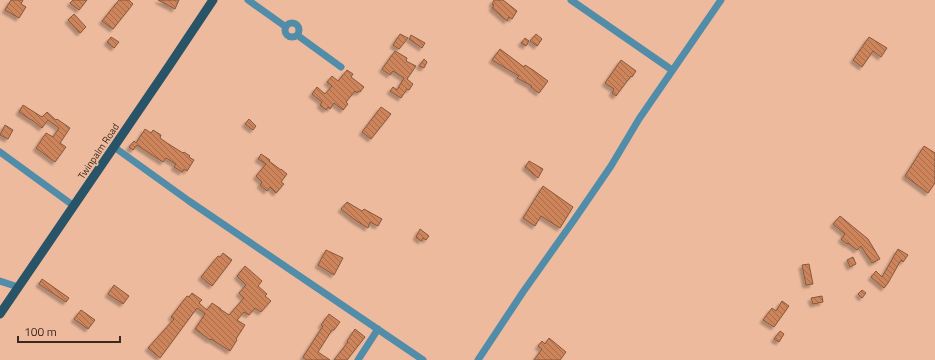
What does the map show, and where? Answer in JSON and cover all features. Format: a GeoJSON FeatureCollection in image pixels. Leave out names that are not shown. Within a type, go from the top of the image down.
{"type":"FeatureCollection","features":[{"type":"Feature","properties":{"kind":"main road","name":"Twinpalm Road"},"geometry":{"type":"LineString","coordinates":[[0,314],[213,0]]}},
{"type":"Feature","properties":{"kind":"street"},"geometry":{"type":"LineString","coordinates":[[248,0],[286,27],[289,24],[296,25],[299,31],[297,35],[341,67]]}},
{"type":"Feature","properties":{"kind":"street"},"geometry":{"type":"LineString","coordinates":[[571,0],[672,70]]}},
{"type":"Feature","properties":{"kind":"street"},"geometry":{"type":"LineString","coordinates":[[478,360],[574,220],[672,70],[721,0]]}},
{"type":"Feature","properties":{"kind":"street"},"geometry":{"type":"LineString","coordinates":[[114,147],[189,201],[423,360]]}},
{"type":"Feature","properties":{"kind":"street"},"geometry":{"type":"LineString","coordinates":[[0,152],[74,206]]}},
{"type":"Feature","properties":{"kind":"street"},"geometry":{"type":"LineString","coordinates":[[0,282],[18,287]]}},
{"type":"Feature","properties":{"kind":"street"},"geometry":{"type":"LineString","coordinates":[[358,360],[378,329]]}},
{"type":"Feature","properties":{"kind":"building"},"geometry":{"type":"Polygon","coordinates":[[[11,0],[23,0],[21,4],[26,7],[19,18],[5,10],[11,0]]]}},
{"type":"Feature","properties":{"kind":"building"},"geometry":{"type":"Polygon","coordinates":[[[73,0],[87,0],[79,10],[70,3],[73,0]]]}},
{"type":"Feature","properties":{"kind":"building"},"geometry":{"type":"Polygon","coordinates":[[[119,0],[129,0],[133,4],[113,29],[102,21],[119,0]]]}},
{"type":"Feature","properties":{"kind":"building"},"geometry":{"type":"Polygon","coordinates":[[[158,0],[179,0],[175,9],[158,0]]]}},
{"type":"Feature","properties":{"kind":"building"},"geometry":{"type":"Polygon","coordinates":[[[494,0],[503,0],[517,11],[512,19],[509,17],[507,21],[492,8],[494,5],[492,4],[494,0]]]}},
{"type":"Feature","properties":{"kind":"building"},"geometry":{"type":"Polygon","coordinates":[[[74,14],[86,27],[80,33],[68,20],[74,14]]]}},
{"type":"Feature","properties":{"kind":"building"},"geometry":{"type":"Polygon","coordinates":[[[400,34],[408,38],[399,49],[393,45],[400,34]]]}},
{"type":"Feature","properties":{"kind":"building"},"geometry":{"type":"Polygon","coordinates":[[[536,34],[542,39],[537,46],[530,41],[536,34]]]}},
{"type":"Feature","properties":{"kind":"building"},"geometry":{"type":"Polygon","coordinates":[[[411,35],[425,43],[422,48],[409,39],[411,35]]]}},
{"type":"Feature","properties":{"kind":"building"},"geometry":{"type":"Polygon","coordinates":[[[111,37],[119,42],[114,48],[107,42],[111,37]]]}},
{"type":"Feature","properties":{"kind":"building"},"geometry":{"type":"Polygon","coordinates":[[[869,37],[887,48],[881,57],[873,51],[862,67],[853,60],[869,37]]]}},
{"type":"Feature","properties":{"kind":"building"},"geometry":{"type":"Polygon","coordinates":[[[525,38],[529,41],[526,46],[521,43],[525,38]]]}},
{"type":"Feature","properties":{"kind":"building"},"geometry":{"type":"Polygon","coordinates":[[[500,49],[524,67],[525,65],[548,81],[539,93],[531,87],[532,86],[517,78],[519,76],[492,60],[500,49]]]}},
{"type":"Feature","properties":{"kind":"building"},"geometry":{"type":"Polygon","coordinates":[[[395,51],[407,58],[406,61],[416,66],[407,79],[413,84],[409,90],[407,89],[401,98],[390,91],[393,87],[397,90],[404,78],[393,71],[390,75],[382,69],[395,51]]]}},
{"type":"Feature","properties":{"kind":"building"},"geometry":{"type":"Polygon","coordinates":[[[424,59],[427,62],[424,68],[419,66],[424,59]]]}},
{"type":"Feature","properties":{"kind":"building"},"geometry":{"type":"Polygon","coordinates":[[[621,60],[636,71],[616,96],[612,93],[614,89],[605,83],[621,60]]]}},
{"type":"Feature","properties":{"kind":"building"},"geometry":{"type":"Polygon","coordinates":[[[347,70],[353,74],[351,77],[364,87],[360,92],[358,91],[357,93],[355,91],[346,102],[348,104],[343,110],[334,103],[330,109],[328,107],[326,110],[320,105],[322,102],[312,94],[317,87],[325,94],[332,86],[327,82],[332,76],[338,81],[347,70]]]}},
{"type":"Feature","properties":{"kind":"building"},"geometry":{"type":"Polygon","coordinates":[[[23,105],[42,117],[47,112],[56,120],[57,119],[70,128],[60,143],[66,147],[55,162],[36,148],[46,133],[53,137],[59,128],[48,120],[42,128],[19,112],[23,105]]]}},
{"type":"Feature","properties":{"kind":"building"},"geometry":{"type":"Polygon","coordinates":[[[381,107],[391,114],[371,139],[362,132],[381,107]]]}},
{"type":"Feature","properties":{"kind":"building"},"geometry":{"type":"Polygon","coordinates":[[[249,119],[256,126],[253,130],[245,124],[249,119]]]}},
{"type":"Feature","properties":{"kind":"building"},"geometry":{"type":"Polygon","coordinates":[[[5,125],[13,130],[8,139],[0,135],[5,125]]]}},
{"type":"Feature","properties":{"kind":"building"},"geometry":{"type":"Polygon","coordinates":[[[145,129],[151,133],[153,130],[161,135],[160,138],[183,153],[184,152],[194,160],[187,171],[184,169],[182,172],[174,167],[176,164],[166,158],[163,162],[137,145],[133,150],[129,147],[134,141],[136,143],[145,129]]]}},
{"type":"Feature","properties":{"kind":"building"},"geometry":{"type":"Polygon","coordinates":[[[924,146],[935,153],[935,183],[928,193],[905,176],[924,146]]]}},
{"type":"Feature","properties":{"kind":"building"},"geometry":{"type":"Polygon","coordinates":[[[261,154],[287,174],[281,182],[284,184],[276,193],[270,187],[267,191],[260,185],[262,182],[256,176],[266,164],[258,159],[261,154]]]}},
{"type":"Feature","properties":{"kind":"building"},"geometry":{"type":"Polygon","coordinates":[[[529,161],[543,169],[538,178],[525,167],[529,161]]]}},
{"type":"Feature","properties":{"kind":"building"},"geometry":{"type":"Polygon","coordinates":[[[543,186],[573,207],[560,228],[541,216],[535,226],[523,218],[543,186]]]}},
{"type":"Feature","properties":{"kind":"building"},"geometry":{"type":"Polygon","coordinates":[[[347,202],[362,211],[364,209],[382,219],[378,226],[370,222],[368,228],[355,220],[341,209],[347,202]]]}},
{"type":"Feature","properties":{"kind":"building"},"geometry":{"type":"Polygon","coordinates":[[[840,216],[868,239],[880,259],[872,263],[861,246],[857,250],[841,239],[845,234],[833,224],[840,216]]]}},
{"type":"Feature","properties":{"kind":"building"},"geometry":{"type":"Polygon","coordinates":[[[420,229],[429,236],[426,240],[423,238],[421,241],[416,237],[420,229]]]}},
{"type":"Feature","properties":{"kind":"building"},"geometry":{"type":"Polygon","coordinates":[[[898,249],[908,255],[903,262],[901,260],[884,288],[871,277],[876,271],[882,277],[898,249]]]}},
{"type":"Feature","properties":{"kind":"building"},"geometry":{"type":"Polygon","coordinates":[[[326,250],[343,258],[334,275],[318,265],[326,250]]]}},
{"type":"Feature","properties":{"kind":"building"},"geometry":{"type":"Polygon","coordinates":[[[223,253],[232,260],[212,286],[201,277],[218,256],[220,257],[223,253]]]}},
{"type":"Feature","properties":{"kind":"building"},"geometry":{"type":"Polygon","coordinates":[[[853,257],[856,264],[850,267],[847,260],[853,257]]]}},
{"type":"Feature","properties":{"kind":"building"},"geometry":{"type":"Polygon","coordinates":[[[809,264],[813,284],[806,285],[802,265],[809,264]]]}},
{"type":"Feature","properties":{"kind":"building"},"geometry":{"type":"Polygon","coordinates":[[[245,266],[262,281],[258,286],[267,294],[265,296],[271,301],[261,312],[255,308],[249,315],[244,312],[237,320],[245,325],[230,351],[211,339],[210,340],[195,329],[205,314],[197,308],[160,358],[148,348],[174,319],[171,317],[187,296],[189,297],[192,293],[202,300],[199,303],[207,310],[212,303],[229,315],[244,298],[239,293],[246,285],[237,276],[245,266]]]}},
{"type":"Feature","properties":{"kind":"building"},"geometry":{"type":"Polygon","coordinates":[[[42,279],[69,298],[66,302],[39,284],[42,279]]]}},
{"type":"Feature","properties":{"kind":"building"},"geometry":{"type":"Polygon","coordinates":[[[114,285],[129,296],[123,304],[108,294],[114,285]]]}},
{"type":"Feature","properties":{"kind":"building"},"geometry":{"type":"Polygon","coordinates":[[[862,290],[866,293],[862,298],[858,294],[862,290]]]}},
{"type":"Feature","properties":{"kind":"building"},"geometry":{"type":"Polygon","coordinates":[[[822,296],[823,302],[813,304],[811,298],[822,296]]]}},
{"type":"Feature","properties":{"kind":"building"},"geometry":{"type":"Polygon","coordinates":[[[782,301],[789,306],[774,327],[763,320],[772,308],[776,311],[782,301]]]}},
{"type":"Feature","properties":{"kind":"building"},"geometry":{"type":"Polygon","coordinates":[[[81,310],[95,320],[88,329],[74,319],[81,310]]]}},
{"type":"Feature","properties":{"kind":"building"},"geometry":{"type":"Polygon","coordinates":[[[329,314],[340,322],[334,330],[332,330],[318,352],[330,360],[307,360],[303,357],[329,314]]]}},
{"type":"Feature","properties":{"kind":"building"},"geometry":{"type":"Polygon","coordinates":[[[355,329],[365,337],[347,360],[334,360],[348,342],[347,341],[355,329]]]}},
{"type":"Feature","properties":{"kind":"building"},"geometry":{"type":"Polygon","coordinates":[[[780,331],[784,334],[779,342],[774,339],[780,331]]]}},
{"type":"Feature","properties":{"kind":"building"},"geometry":{"type":"Polygon","coordinates":[[[549,338],[566,352],[560,360],[534,360],[542,349],[538,346],[542,341],[545,344],[549,338]]]}}]}
